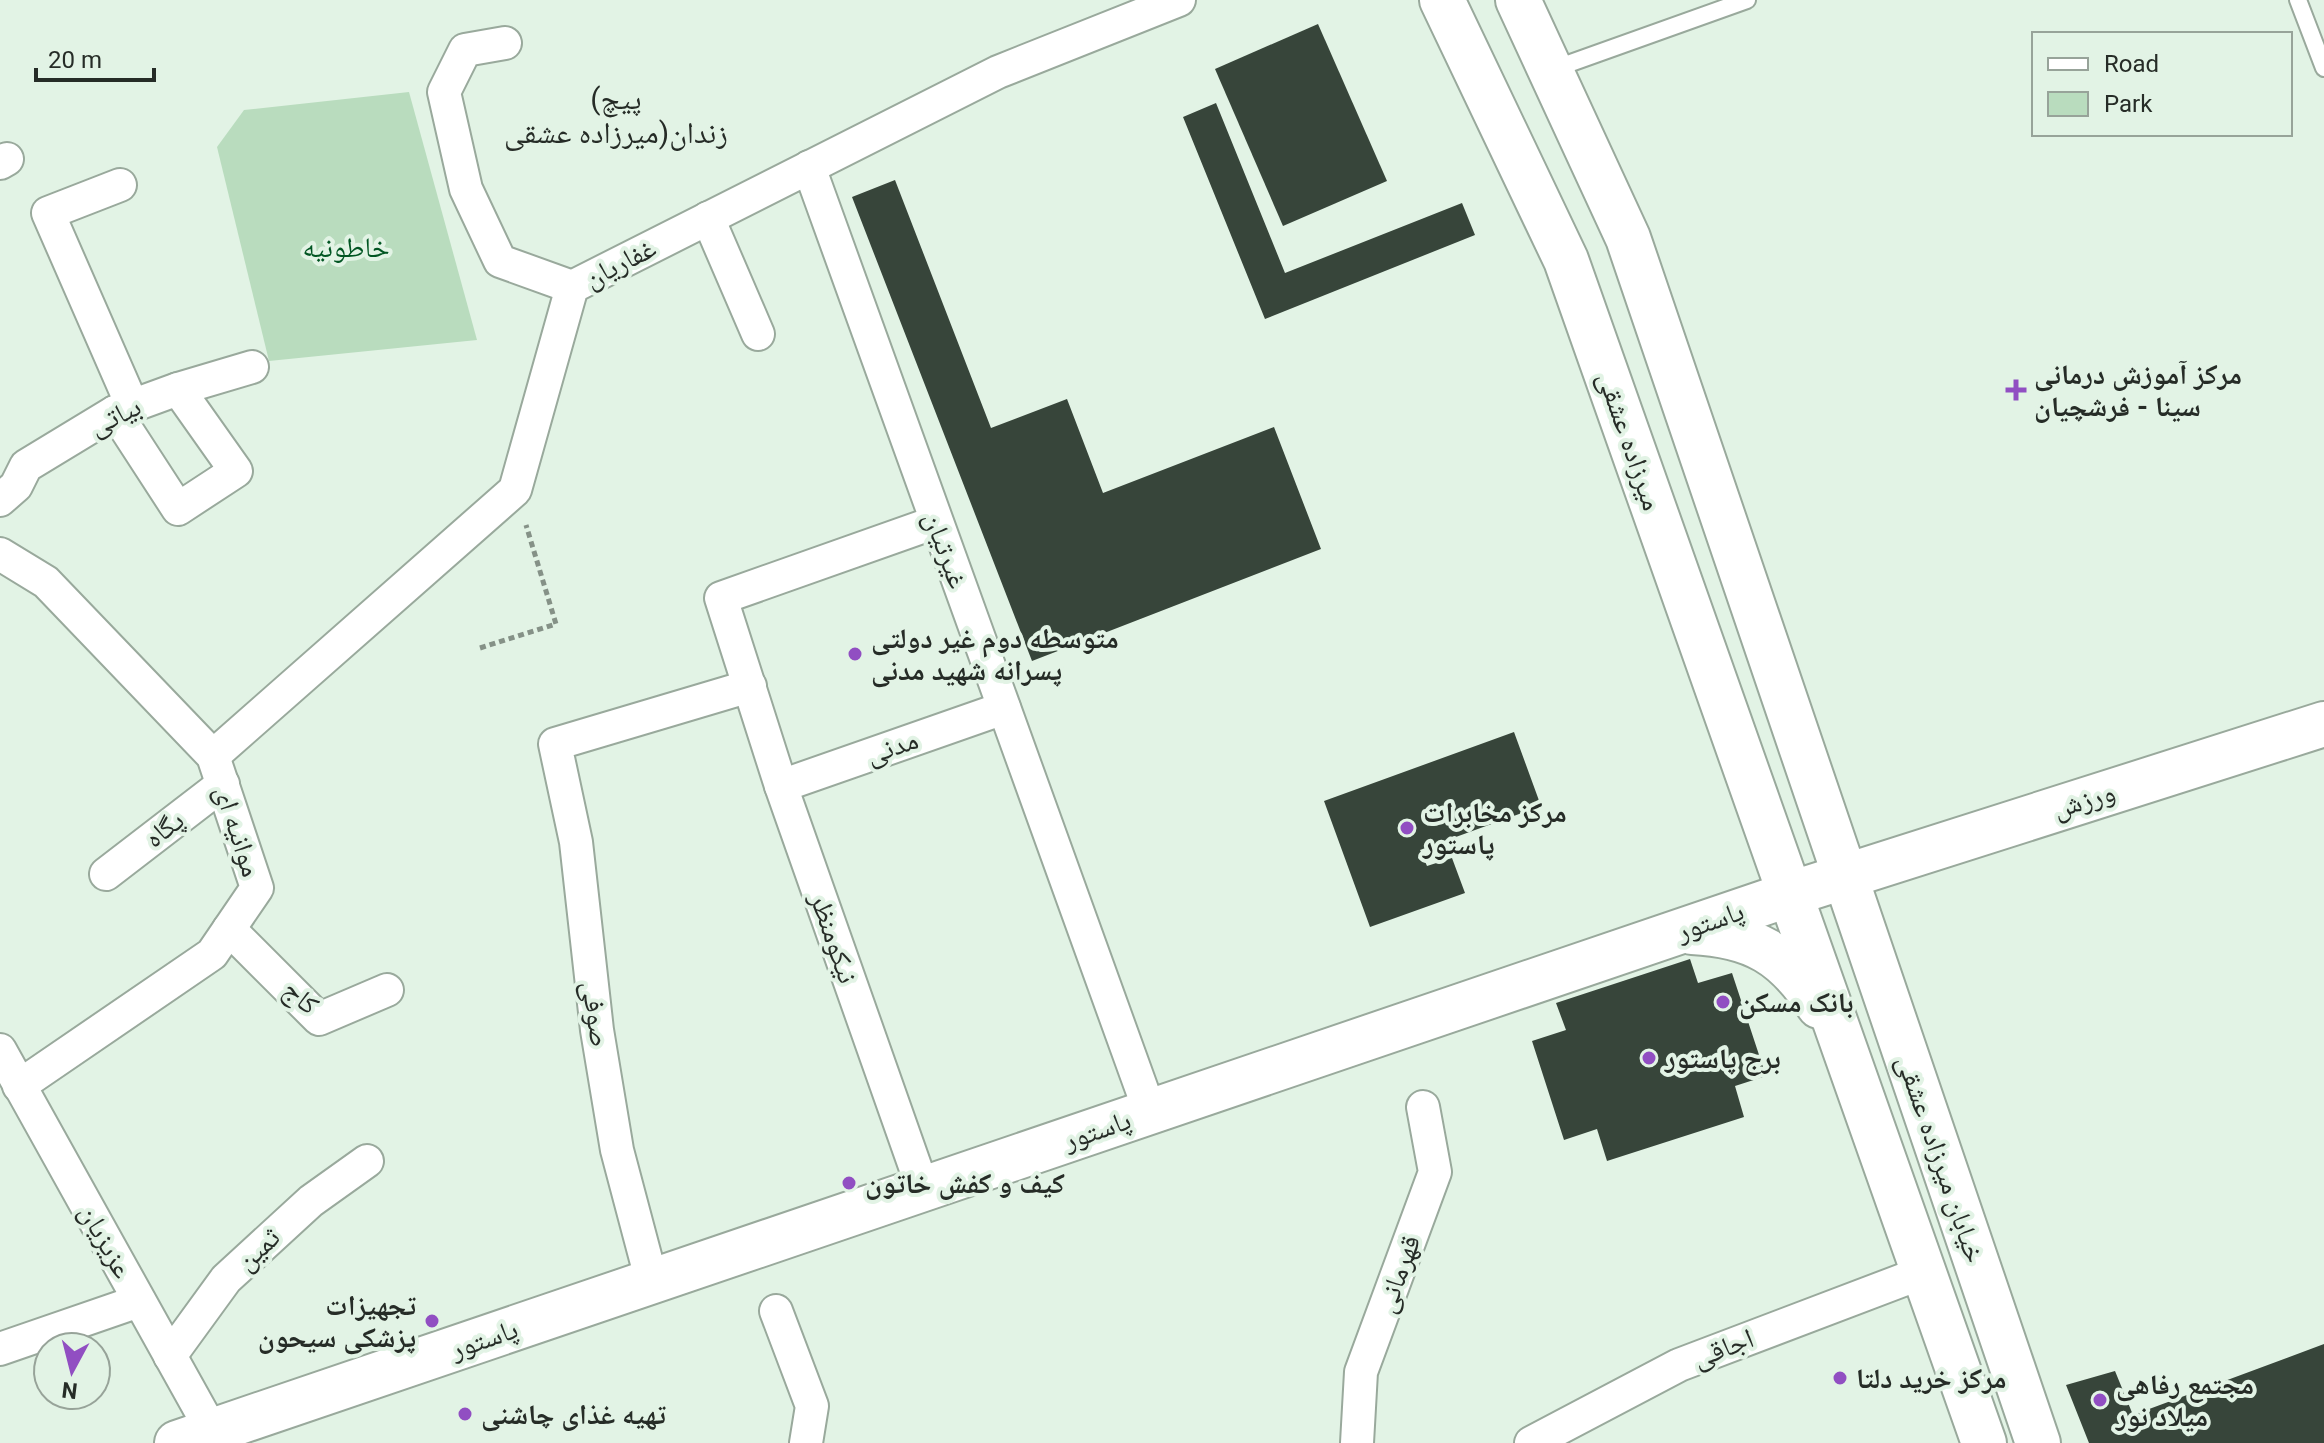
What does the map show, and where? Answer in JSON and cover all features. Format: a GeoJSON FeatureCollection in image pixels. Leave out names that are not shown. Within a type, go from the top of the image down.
{"type":"FeatureCollection","features":[{"type":"Feature","properties":{"kind":"main road","name":"میرزاده عشقی"},"geometry":{"type":"LineString","coordinates":[[1442,0],[1566,260],[1790,894]]}},
{"type":"Feature","properties":{"kind":"main road"},"geometry":{"type":"LineString","coordinates":[[1518,0],[1628,238],[1845,876]]}},
{"type":"Feature","properties":{"kind":"main road"},"geometry":{"type":"LineString","coordinates":[[1566,260],[1628,238]]}},
{"type":"Feature","properties":{"kind":"main road","name":"ورزش"},"geometry":{"type":"LineString","coordinates":[[1790,894],[2324,724]]}},
{"type":"Feature","properties":{"kind":"main road","name":"خیابان میرزاده عشقی"},"geometry":{"type":"LineString","coordinates":[[1845,876],[2038,1443]]}},
{"type":"Feature","properties":{"kind":"main road","name":"خیابان میرزاده عشقی"},"geometry":{"type":"LineString","coordinates":[[1790,894],[1984,1443]]}},
{"type":"Feature","properties":{"kind":"main road","name":"پاستور"},"geometry":{"type":"LineString","coordinates":[[194,1437],[1790,894]]}},
{"type":"Feature","properties":{"kind":"main road"},"geometry":{"type":"LineString","coordinates":[[1681,932],[1747,940],[1786,964],[1812,995],[1843,1045]]}},
{"type":"Feature","properties":{"kind":"street","name":"غفاریان"},"geometry":{"type":"LineString","coordinates":[[515,490],[572,287],[998,72],[1179,0]]}},
{"type":"Feature","properties":{"kind":"street"},"geometry":{"type":"LineString","coordinates":[[505,43],[465,50],[444,92],[466,189],[500,261],[572,287]]}},
{"type":"Feature","properties":{"kind":"street","name":"غیرتیان"},"geometry":{"type":"LineString","coordinates":[[809,167],[1150,1112]]}},
{"type":"Feature","properties":{"kind":"street"},"geometry":{"type":"LineString","coordinates":[[120,185],[48,213],[124,409],[178,509],[236,471],[178,389]]}},
{"type":"Feature","properties":{"kind":"street"},"geometry":{"type":"LineString","coordinates":[[708,218],[758,334]]}},
{"type":"Feature","properties":{"kind":"street","name":"بیاتی"},"geometry":{"type":"LineString","coordinates":[[0,500],[16,486],[26,466],[124,409],[252,367]]}},
{"type":"Feature","properties":{"kind":"street"},"geometry":{"type":"LineString","coordinates":[[218,770],[515,490]]}},
{"type":"Feature","properties":{"kind":"street","name":"نیکومنظر"},"geometry":{"type":"LineString","coordinates":[[923,1189],[781,786],[721,598],[936,522]]}},
{"type":"Feature","properties":{"kind":"street","name":"موانیه ای"},"geometry":{"type":"LineString","coordinates":[[0,554],[46,582],[218,770],[257,888],[212,954],[19,1086]]}},
{"type":"Feature","properties":{"kind":"street","name":"صوفی"},"geometry":{"type":"LineString","coordinates":[[652,1282],[617,1150],[597,1030],[576,842],[555,744],[750,686]]}},
{"type":"Feature","properties":{"kind":"street","name":"مدنی"},"geometry":{"type":"LineString","coordinates":[[781,786],[1004,708]]}},
{"type":"Feature","properties":{"kind":"street","name":"پگاه"},"geometry":{"type":"LineString","coordinates":[[106,874],[218,770]]}},
{"type":"Feature","properties":{"kind":"street","name":"کاج"},"geometry":{"type":"LineString","coordinates":[[229,929],[319,1019],[387,990]]}},
{"type":"Feature","properties":{"kind":"street","name":"عزیزیان"},"geometry":{"type":"LineString","coordinates":[[0,1050],[170,1356],[194,1437]]}},
{"type":"Feature","properties":{"kind":"street","name":"قهرمانی"},"geometry":{"type":"LineString","coordinates":[[1357,1443],[1361,1372],[1435,1172],[1423,1107]]}},
{"type":"Feature","properties":{"kind":"street","name":"ثمین"},"geometry":{"type":"LineString","coordinates":[[170,1356],[226,1279],[311,1201],[367,1161]]}},
{"type":"Feature","properties":{"kind":"street","name":"اجاقی"},"geometry":{"type":"LineString","coordinates":[[1531,1443],[1679,1365],[1924,1272]]}},
{"type":"Feature","properties":{"kind":"street"},"geometry":{"type":"LineString","coordinates":[[0,1349],[139,1301]]}},
{"type":"Feature","properties":{"kind":"street"},"geometry":{"type":"LineString","coordinates":[[776,1311],[812,1406],[806,1443]]}},
{"type":"Feature","properties":{"kind":"lane"},"geometry":{"type":"LineString","coordinates":[[1550,70],[1747,0]]}},
{"type":"Feature","properties":{"kind":"lane"},"geometry":{"type":"LineString","coordinates":[[2298,0],[2324,68]]}},
{"type":"Feature","properties":{"kind":"path"},"geometry":{"type":"LineString","coordinates":[[480,648],[556,624],[515,490]]}},
{"type":"Feature","properties":{"kind":"green space","name":"خاطونیه"},"geometry":{"type":"Polygon","coordinates":[[[409,92],[477,340],[269,361],[217,147],[244,110],[409,92]]]}},
{"type":"Feature","properties":{"kind":"building"},"geometry":{"type":"Polygon","coordinates":[[[1318,24],[1387,181],[1283,226],[1215,69],[1318,24]]]}},
{"type":"Feature","properties":{"kind":"building"},"geometry":{"type":"Polygon","coordinates":[[[1216,103],[1285,273],[1462,203],[1475,235],[1265,319],[1183,117],[1216,103]]]}},
{"type":"Feature","properties":{"kind":"building"},"geometry":{"type":"Polygon","coordinates":[[[895,180],[991,428],[1067,399],[1103,493],[1274,427],[1321,549],[1032,661],[852,197],[895,180]]]}},
{"type":"Feature","properties":{"kind":"building","name":"مرکز مخابرات پاستور"},"geometry":{"type":"Polygon","coordinates":[[[1514,732],[1541,806],[1420,850],[1427,866],[1452,858],[1465,893],[1370,927],[1324,801],[1514,732]]]}},
{"type":"Feature","properties":{"kind":"building","name":"برج پاستور"},"geometry":{"type":"Polygon","coordinates":[[[1690,959],[1698,983],[1732,973],[1766,1076],[1735,1086],[1744,1117],[1607,1161],[1597,1129],[1564,1140],[1532,1041],[1566,1030],[1556,1003],[1690,959]]]}},
{"type":"Feature","properties":{"kind":"building"},"geometry":{"type":"Polygon","coordinates":[[[2324,1344],[2324,1443],[2089,1443],[2066,1385],[2115,1371],[2133,1415],[2324,1344]]]}},
{"type":"Feature","properties":{"kind":"place","name":"مرکز آموزش درمانی سینا - فرشچیان"},"geometry":{"type":"Point","coordinates":[2016,390]}},
{"type":"Feature","properties":{"kind":"place","name":"متوسطه دوم غیر دولتی پسرانه شهید مدنی"},"geometry":{"type":"Point","coordinates":[855,654]}},
{"type":"Feature","properties":{"kind":"place","name":"مرکز مخابرات پاستور"},"geometry":{"type":"Point","coordinates":[1407,828]}},
{"type":"Feature","properties":{"kind":"place","name":"بانک مسکن"},"geometry":{"type":"Point","coordinates":[1723,1002]}},
{"type":"Feature","properties":{"kind":"place","name":"برج پاستور"},"geometry":{"type":"Point","coordinates":[1649,1058]}},
{"type":"Feature","properties":{"kind":"place","name":"کیف و کفش خاتون"},"geometry":{"type":"Point","coordinates":[849,1183]}},
{"type":"Feature","properties":{"kind":"place","name":"تجهیزات پزشکی سیحون"},"geometry":{"type":"Point","coordinates":[432,1321]}},
{"type":"Feature","properties":{"kind":"place","name":"مرکز خرید دلتا"},"geometry":{"type":"Point","coordinates":[1840,1378]}},
{"type":"Feature","properties":{"kind":"place","name":"مجتمع رفاهی میلاد نور"},"geometry":{"type":"Point","coordinates":[2100,1400]}},
{"type":"Feature","properties":{"kind":"place","name":"تهیه غذای چاشنی"},"geometry":{"type":"Point","coordinates":[465,1414]}},
{"type":"Feature","properties":{"kind":"district","name":"(پیچ زندان(میرزاده عشقی"},"geometry":{"type":"Point","coordinates":[616,115]}}]}
